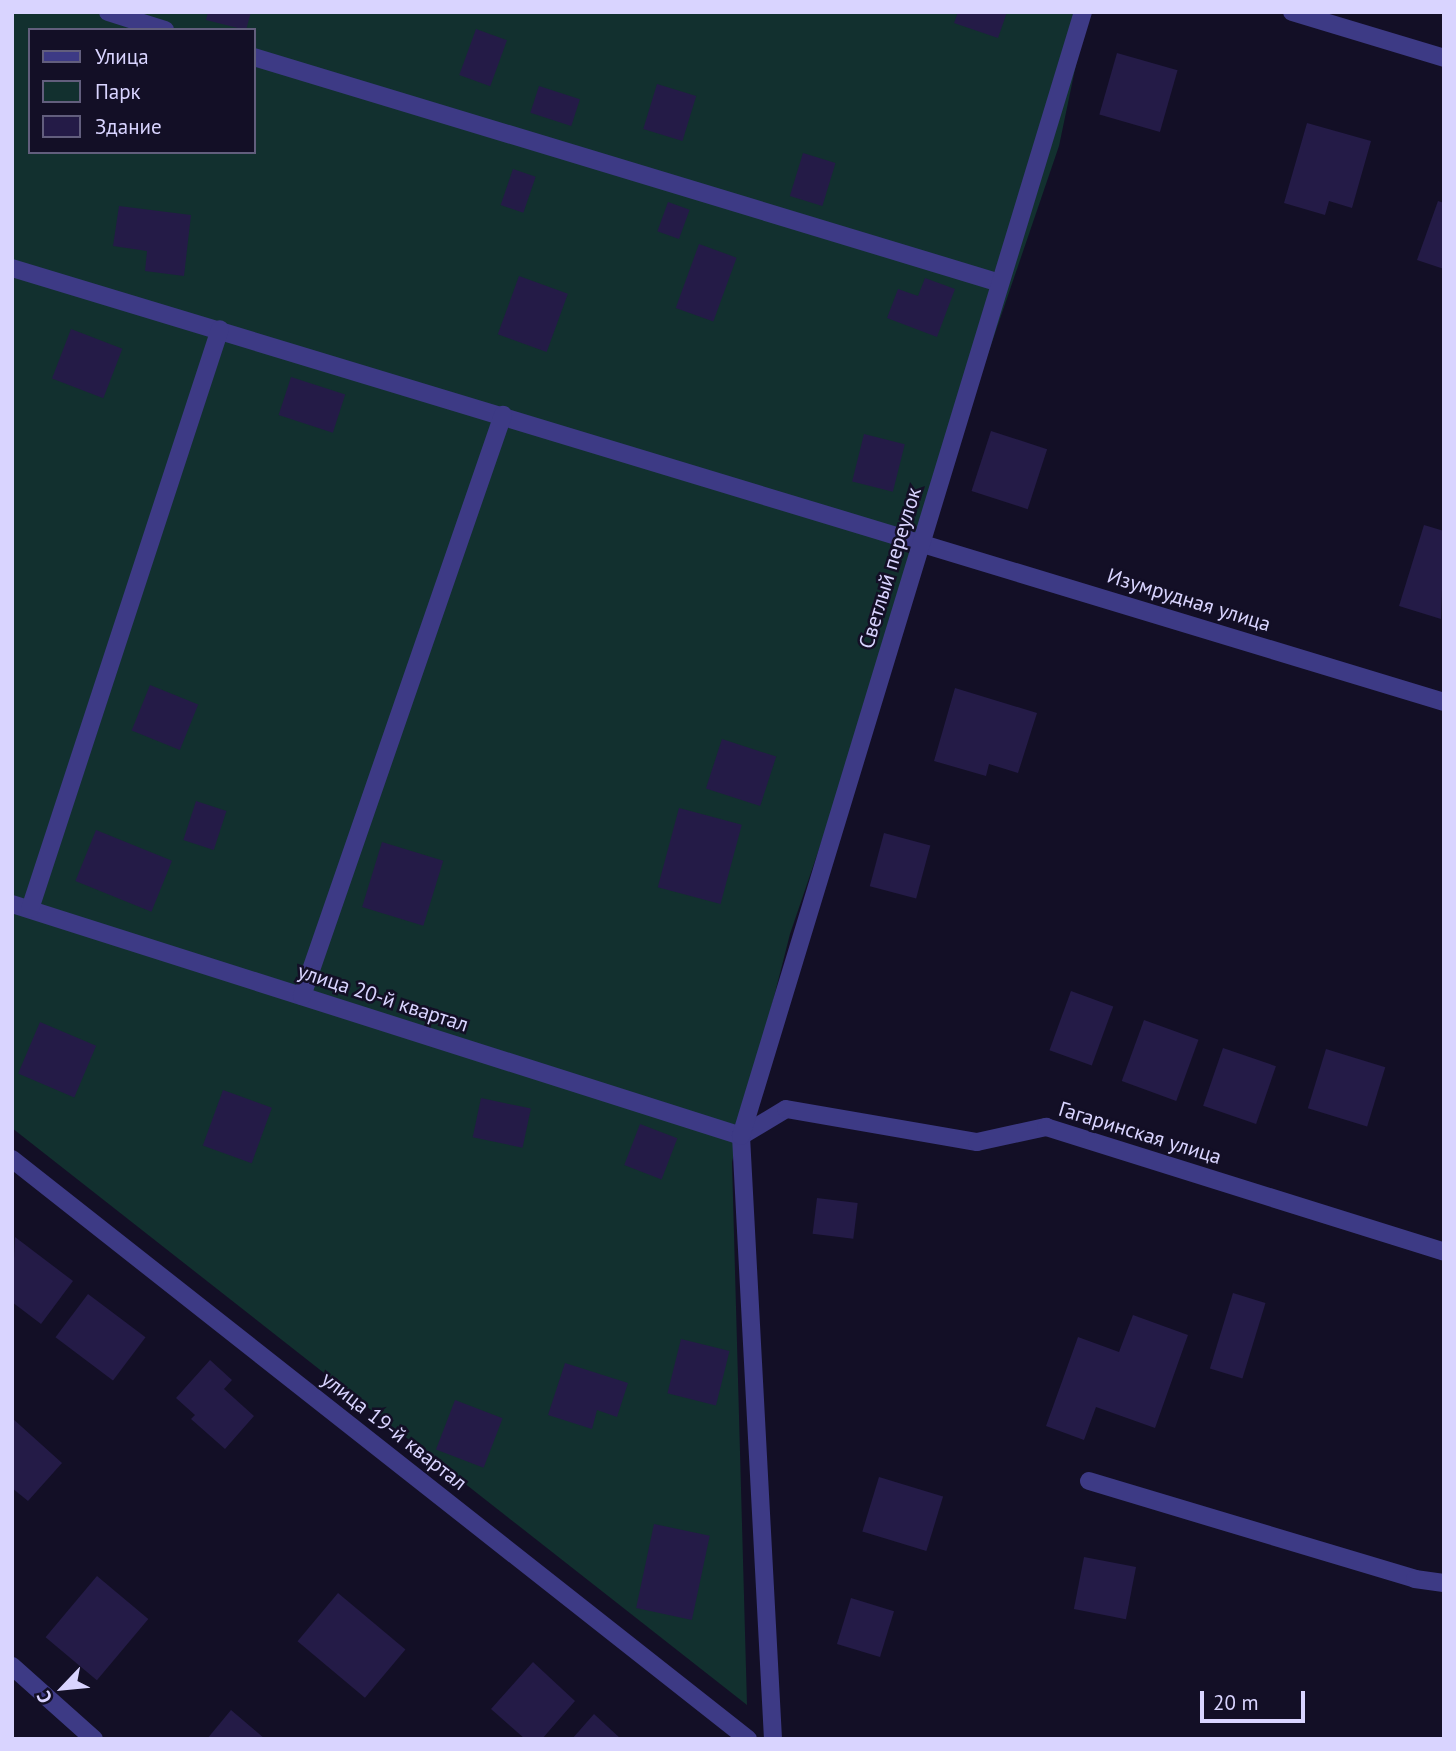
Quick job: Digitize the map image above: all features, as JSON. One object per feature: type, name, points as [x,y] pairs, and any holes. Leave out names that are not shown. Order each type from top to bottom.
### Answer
[{"type":"street","points":[[107,12],[159,28]]},
{"type":"street","name":"Светлый переулок","points":[[773,1739],[741,1136],[1083,12]]},
{"type":"street","points":[[1292,12],[1444,58]]},
{"type":"street","points":[[256,58],[1000,283]]},
{"type":"street","name":"Изумрудная улица","points":[[12,268],[1444,702]]},
{"type":"street","points":[[30,909],[220,329]]},
{"type":"street","points":[[302,996],[503,415]]},
{"type":"street","name":"улица 20-й квартал","points":[[12,904],[741,1136]]},
{"type":"street","name":"Гагаринская улица","points":[[741,1136],[786,1109],[976,1142],[1046,1127],[1444,1252]]},
{"type":"street","name":"улица 19-й квартал","points":[[12,1158],[748,1739]]},
{"type":"street","points":[[1088,1481],[1415,1579],[1444,1583]]},
{"type":"street","points":[[12,1666],[94,1739]]},
{"type":"green space","points":[[12,12],[1087,12],[1059,146],[790,934],[732,1162],[747,1705],[12,1128]]},
{"type":"building","points":[[208,12],[251,12],[247,28],[206,20]]},
{"type":"building","points":[[958,12],[1007,12],[998,38],[954,23]]},
{"type":"building","points":[[476,29],[507,40],[490,86],[459,75]]},
{"type":"building","points":[[1117,53],[1178,70],[1160,132],[1099,115]]},
{"type":"building","points":[[657,84],[696,96],[682,141],[643,129]]},
{"type":"building","points":[[539,86],[580,99],[571,126],[530,113]]},
{"type":"building","points":[[1307,123],[1371,141],[1352,208],[1329,201],[1325,215],[1284,203]]},
{"type":"building","points":[[803,153],[836,163],[822,206],[790,196]]},
{"type":"building","points":[[513,169],[536,177],[523,213],[501,205]]},
{"type":"building","points":[[1438,201],[1444,203],[1444,269],[1417,260]]},
{"type":"building","points":[[668,202],[690,210],[679,239],[657,231]]},
{"type":"building","points":[[119,206],[191,215],[184,276],[145,271],[147,251],[113,246]]},
{"type":"building","points":[[699,244],[737,258],[713,322],[676,308]]},
{"type":"building","points":[[519,276],[568,294],[547,352],[498,334]]},
{"type":"building","points":[[925,278],[955,289],[937,337],[887,318],[898,289],[918,296]]},
{"type":"building","points":[[71,329],[122,349],[103,398],[52,378]]},
{"type":"building","points":[[291,377],[345,395],[333,433],[279,415]]},
{"type":"building","points":[[991,431],[1047,449],[1028,509],[972,491]]},
{"type":"building","points":[[864,434],[905,444],[893,492],[852,482]]},
{"type":"building","points":[[1424,525],[1444,531],[1441,619],[1399,606]]},
{"type":"building","points":[[150,685],[198,704],[180,750],[132,730]]},
{"type":"building","points":[[955,688],[1037,713],[1018,773],[989,764],[986,776],[934,761]]},
{"type":"building","points":[[722,739],[776,757],[760,806],[706,788]]},
{"type":"building","points":[[196,801],[226,811],[214,850],[183,840]]},
{"type":"building","points":[[679,808],[742,825],[721,904],[658,887]]},
{"type":"building","points":[[96,830],[172,861],[151,912],[75,881]]},
{"type":"building","points":[[884,833],[930,845],[916,899],[870,886]]},
{"type":"building","points":[[382,842],[443,861],[423,926],[362,907]]},
{"type":"building","points":[[1071,991],[1113,1006],[1092,1066],[1049,1050]]},
{"type":"building","points":[[1144,1020],[1199,1040],[1176,1101],[1122,1081]]},
{"type":"building","points":[[40,1022],[96,1046],[74,1097],[18,1074]]},
{"type":"building","points":[[1223,1048],[1276,1066],[1256,1124],[1203,1106]]},
{"type":"building","points":[[1326,1049],[1385,1067],[1367,1126],[1308,1108]]},
{"type":"building","points":[[223,1090],[272,1108],[252,1163],[203,1145]]},
{"type":"building","points":[[481,1098],[531,1109],[523,1148],[473,1137]]},
{"type":"building","points":[[640,1124],[677,1138],[662,1179],[624,1165]]},
{"type":"building","points":[[817,1198],[858,1203],[853,1239],[813,1234]]},
{"type":"building","points":[[15,1237],[73,1281],[41,1324],[12,1302]]},
{"type":"building","points":[[1233,1293],[1266,1303],[1242,1378],[1210,1369]]},
{"type":"building","points":[[88,1294],[146,1337],[113,1380],[56,1337]]},
{"type":"building","points":[[1133,1315],[1188,1335],[1155,1428],[1096,1407],[1084,1440],[1046,1426],[1078,1337],[1119,1352]]},
{"type":"building","points":[[681,1339],[730,1351],[716,1405],[667,1393]]},
{"type":"building","points":[[210,1360],[232,1380],[224,1389],[254,1416],[225,1449],[191,1419],[195,1415],[176,1398]]},
{"type":"building","points":[[565,1363],[628,1383],[617,1417],[597,1410],[592,1429],[548,1415]]},
{"type":"building","points":[[455,1400],[503,1418],[484,1468],[436,1449]]},
{"type":"building","points":[[12,1418],[62,1463],[28,1501],[12,1488]]},
{"type":"building","points":[[879,1477],[943,1497],[926,1551],[862,1532]]},
{"type":"building","points":[[654,1524],[710,1536],[692,1620],[636,1608]]},
{"type":"building","points":[[1084,1557],[1136,1567],[1126,1619],[1074,1609]]},
{"type":"building","points":[[97,1576],[148,1619],[97,1680],[46,1637]]},
{"type":"building","points":[[338,1593],[405,1650],[365,1698],[298,1641]]},
{"type":"building","points":[[851,1598],[894,1611],[880,1657],[837,1644]]},
{"type":"building","points":[[533,1662],[575,1701],[542,1739],[525,1739],[491,1709]]},
{"type":"building","points":[[231,1710],[265,1739],[207,1739]]},
{"type":"building","points":[[594,1714],[621,1739],[572,1739]]}]
